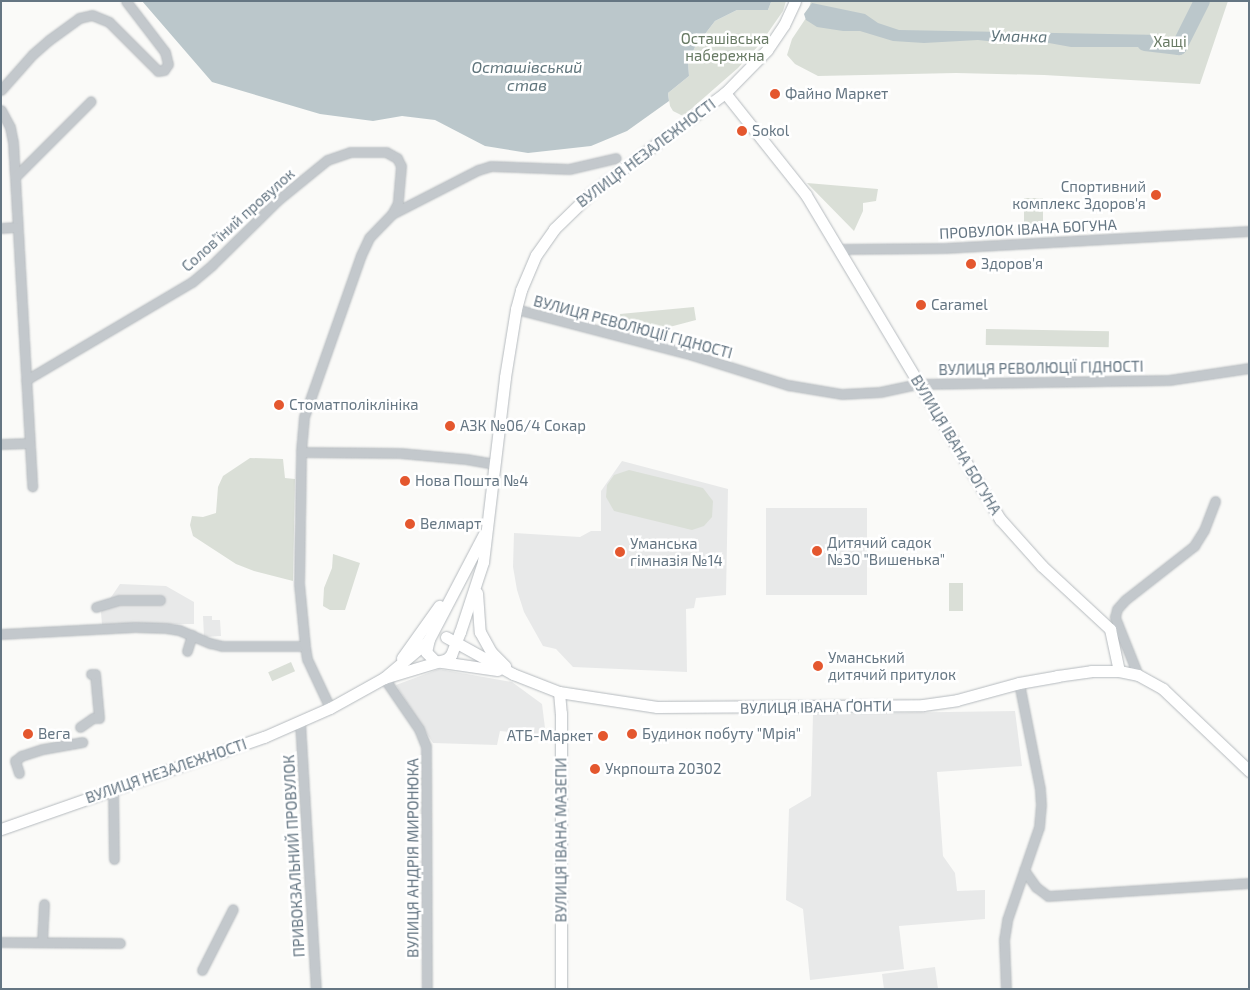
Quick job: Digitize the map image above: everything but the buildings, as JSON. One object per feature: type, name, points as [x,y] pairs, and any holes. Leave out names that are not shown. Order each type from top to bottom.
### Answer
[{"type":"main road","name":"ВУЛИЦЯ НЕЗАЛЕЖНОСТІ","points":[[452,643],[478,582],[487,528],[508,349],[521,290],[536,255],[564,218],[610,178],[725,93],[767,50],[784,25],[795,1]]},
{"type":"main road","name":"ВУЛИЦЯ ІВАНА БОГУНА","points":[[725,93],[806,195],[920,384],[982,493],[1000,519],[1042,566],[1110,630],[1119,671]]},
{"type":"main road","name":"ВУЛИЦЯ НЕЗАЛЕЖНОСТІ","points":[[1,829],[264,737],[330,708],[384,678],[428,641],[456,583],[487,528]]},
{"type":"main road","name":"ВУЛИЦЯ ІВАНА ҐОНТИ","points":[[478,582],[477,615],[480,632],[491,652],[513,674]]},
{"type":"main road","name":"ВУЛИЦЯ НЕЗАЛЕЖНОСТІ","points":[[384,678],[456,583]]},
{"type":"main road","points":[[436,635],[452,643],[447,659],[439,662],[431,659],[427,654],[428,641],[436,635]]},
{"type":"main road","name":"ВУЛИЦЯ ІВАНА ҐОНТИ","points":[[452,643],[513,674],[558,692],[657,707],[874,707],[942,703],[1019,683],[1091,672],[1119,671]]},
{"type":"main road","name":"ВУЛИЦЯ НЕЗАЛЕЖНОСТІ","points":[[384,678],[439,662]]},
{"type":"main road","name":"ВУЛИЦЯ ІВАНА ҐОНТИ","points":[[439,662],[467,664],[513,674]]},
{"type":"main road","points":[[1119,671],[1138,675],[1163,689],[1249,771]]},
{"type":"main road","name":"ВУЛИЦЯ ІВАНА МАЗЕПИ","points":[[558,692],[561,713],[561,989]]},
{"type":"street","points":[[1,90],[33,54],[49,40],[79,18],[92,15],[109,22],[158,71],[164,70],[167,67],[167,56],[126,1]]},
{"type":"street","points":[[15,177],[91,100]]},
{"type":"street","points":[[1,110],[10,127],[13,142],[32,486]]},
{"type":"street","name":"Соловʼїний провулок","points":[[26,380],[192,282],[283,196],[327,160],[338,154],[373,151],[386,152],[397,158],[402,171],[401,188],[398,204],[392,214]]},
{"type":"street","points":[[330,708],[307,659],[305,646],[299,584],[301,452],[304,417],[361,255],[370,238],[392,214],[478,170],[491,166],[569,168],[616,158]]},
{"type":"street","points":[[1,228],[17,227]]},
{"type":"street","name":"ПРОВУЛОК ІВАНА БОГУНА","points":[[839,249],[945,248],[1249,231]]},
{"type":"street","name":"ВУЛИЦЯ РЕВОЛЮЦІЇ ГІДНОСТІ","points":[[516,309],[692,355],[788,385],[818,391],[858,394],[880,392],[920,384],[1169,380],[1249,368]]},
{"type":"street","points":[[1,444],[29,443]]},
{"type":"street","points":[[301,452],[400,454],[472,464],[495,464]]},
{"type":"street","points":[[1138,675],[1115,617],[1117,609],[1125,600],[1194,546],[1204,530],[1215,501]]},
{"type":"street","points":[[96,607],[119,600],[160,600]]},
{"type":"street","points":[[1,634],[135,627],[166,628],[222,646],[305,646]]},
{"type":"street","points":[[187,651],[192,635]]},
{"type":"street","points":[[80,727],[93,718],[98,718],[95,674],[91,674]]},
{"type":"street","name":"ВУЛИЦЯ АНДРІЯ МИРОНЮКА","points":[[384,678],[419,729],[426,746],[427,989]]},
{"type":"street","points":[[1006,989],[1004,940],[1007,920],[1039,827],[1040,797],[1019,683]]},
{"type":"street","name":"ПРИВОКЗАЛЬНИЙ ПРОВУЛОК","points":[[300,722],[316,989]]},
{"type":"street","points":[[19,773],[15,762],[21,756],[43,749],[82,742]]},
{"type":"street","points":[[113,790],[114,859]]},
{"type":"street","points":[[1024,870],[1036,887],[1048,896],[1249,883]]},
{"type":"street","points":[[42,942],[44,904]]},
{"type":"street","points":[[202,970],[233,909]]},
{"type":"street","points":[[1,942],[120,943]]},
{"type":"shaded area","name":"Уманська гімназія №14","points":[[622,461],[728,489],[726,595],[696,598],[694,608],[686,609],[687,672],[573,667],[556,649],[543,646],[524,612],[517,590],[513,567],[514,533],[580,537],[591,531],[601,531],[601,491]]},
{"type":"shaded area","name":"Дитячий садок №30 \"Вишенька\"","points":[[766,508],[867,508],[867,595],[766,595]]},
{"type":"shaded area","points":[[120,584],[166,586],[194,602],[194,624],[102,625],[101,612]]},
{"type":"shaded area","points":[[203,616],[212,616],[212,620],[220,620],[221,636],[204,637]]},
{"type":"shaded area","points":[[439,669],[512,682],[542,704],[546,736],[500,731],[497,745],[433,743],[396,685]]},
{"type":"shaded area","points":[[1015,711],[1022,766],[937,772],[943,856],[955,873],[957,891],[985,890],[985,919],[899,926],[904,969],[810,980],[803,909],[786,900],[789,809],[811,796],[813,714]]},
{"type":"shaded area","points":[[935,967],[938,989],[884,989],[882,974]]},
{"type":"green space","name":"Осташівська набережна","points":[[786,1],[783,11],[760,44],[738,68],[683,116],[673,111],[670,106],[668,93],[689,76],[688,62],[695,47],[715,21],[737,10],[768,10],[771,2]]},
{"type":"green space","name":"Хащі","points":[[811,1],[1228,1],[1200,84],[1044,75],[956,73],[818,76],[795,64],[787,55],[792,39],[806,18]]},
{"type":"green space","points":[[807,183],[878,189],[876,201],[863,203],[863,211],[854,231]]},
{"type":"green space","points":[[1024,198],[1043,198],[1043,231],[1024,231]]},
{"type":"green space","points":[[694,307],[696,320],[639,335],[622,331],[620,314]]},
{"type":"green space","points":[[986,329],[1109,331],[1109,347],[986,345]]},
{"type":"green space","points":[[250,458],[283,459],[285,478],[295,479],[293,581],[254,571],[236,564],[193,536],[190,525],[192,516],[203,517],[216,513],[218,487],[223,476]]},
{"type":"green space","points":[[629,470],[703,488],[713,501],[712,517],[704,526],[692,530],[614,511],[606,497],[607,485],[614,475]]},
{"type":"green space","points":[[333,554],[360,563],[345,610],[330,610],[323,606],[324,588],[332,568]]},
{"type":"green space","points":[[949,583],[963,583],[963,611],[949,611]]},
{"type":"green space","points":[[291,662],[295,671],[272,681],[268,672]]},
{"type":"water","name":"Осташівський став","points":[[142,1],[777,1],[771,2],[768,10],[737,10],[715,21],[695,47],[688,62],[689,76],[668,93],[669,101],[627,131],[591,146],[528,153],[485,146],[435,120],[402,116],[373,121],[320,114],[212,82]]},
{"type":"water","points":[[812,3],[865,14],[878,23],[899,30],[1161,35],[1166,39],[1166,47],[1071,47],[1049,43],[1016,44],[978,40],[924,43],[893,41],[860,31],[843,31],[817,27],[806,20],[804,14]]},
{"type":"waterway","name":"Уманка","points":[[1145,43],[1179,47],[1202,1]]},
{"type":"place","name":"Файно Маркет","points":[[775,94]]},
{"type":"place","name":"Sokol","points":[[742,131]]},
{"type":"place","name":"Спортивний комплекс Здоров'я","points":[[1156,195]]},
{"type":"place","name":"Здоров'я","points":[[971,264]]},
{"type":"place","name":"Caramel","points":[[921,305]]},
{"type":"place","name":"Стоматполіклініка","points":[[279,405]]},
{"type":"place","name":"АЗК №06/4 Сокар","points":[[450,426]]},
{"type":"place","name":"Нова Пошта №4","points":[[405,481]]},
{"type":"place","name":"Велмарт","points":[[410,524]]},
{"type":"place","name":"Дитячий садок №30 \"Вишенька\"","points":[[817,551]]},
{"type":"place","name":"Уманська гімназія №14","points":[[620,552]]},
{"type":"place","name":"Уманський дитячий притулок","points":[[818,666]]},
{"type":"place","name":"Вега","points":[[28,734]]},
{"type":"place","name":"Будинок побуту \"Мрія\"","points":[[632,734]]},
{"type":"place","name":"АТБ-Маркет","points":[[603,736]]},
{"type":"place","name":"Укрпошта 20302","points":[[595,769]]}]
